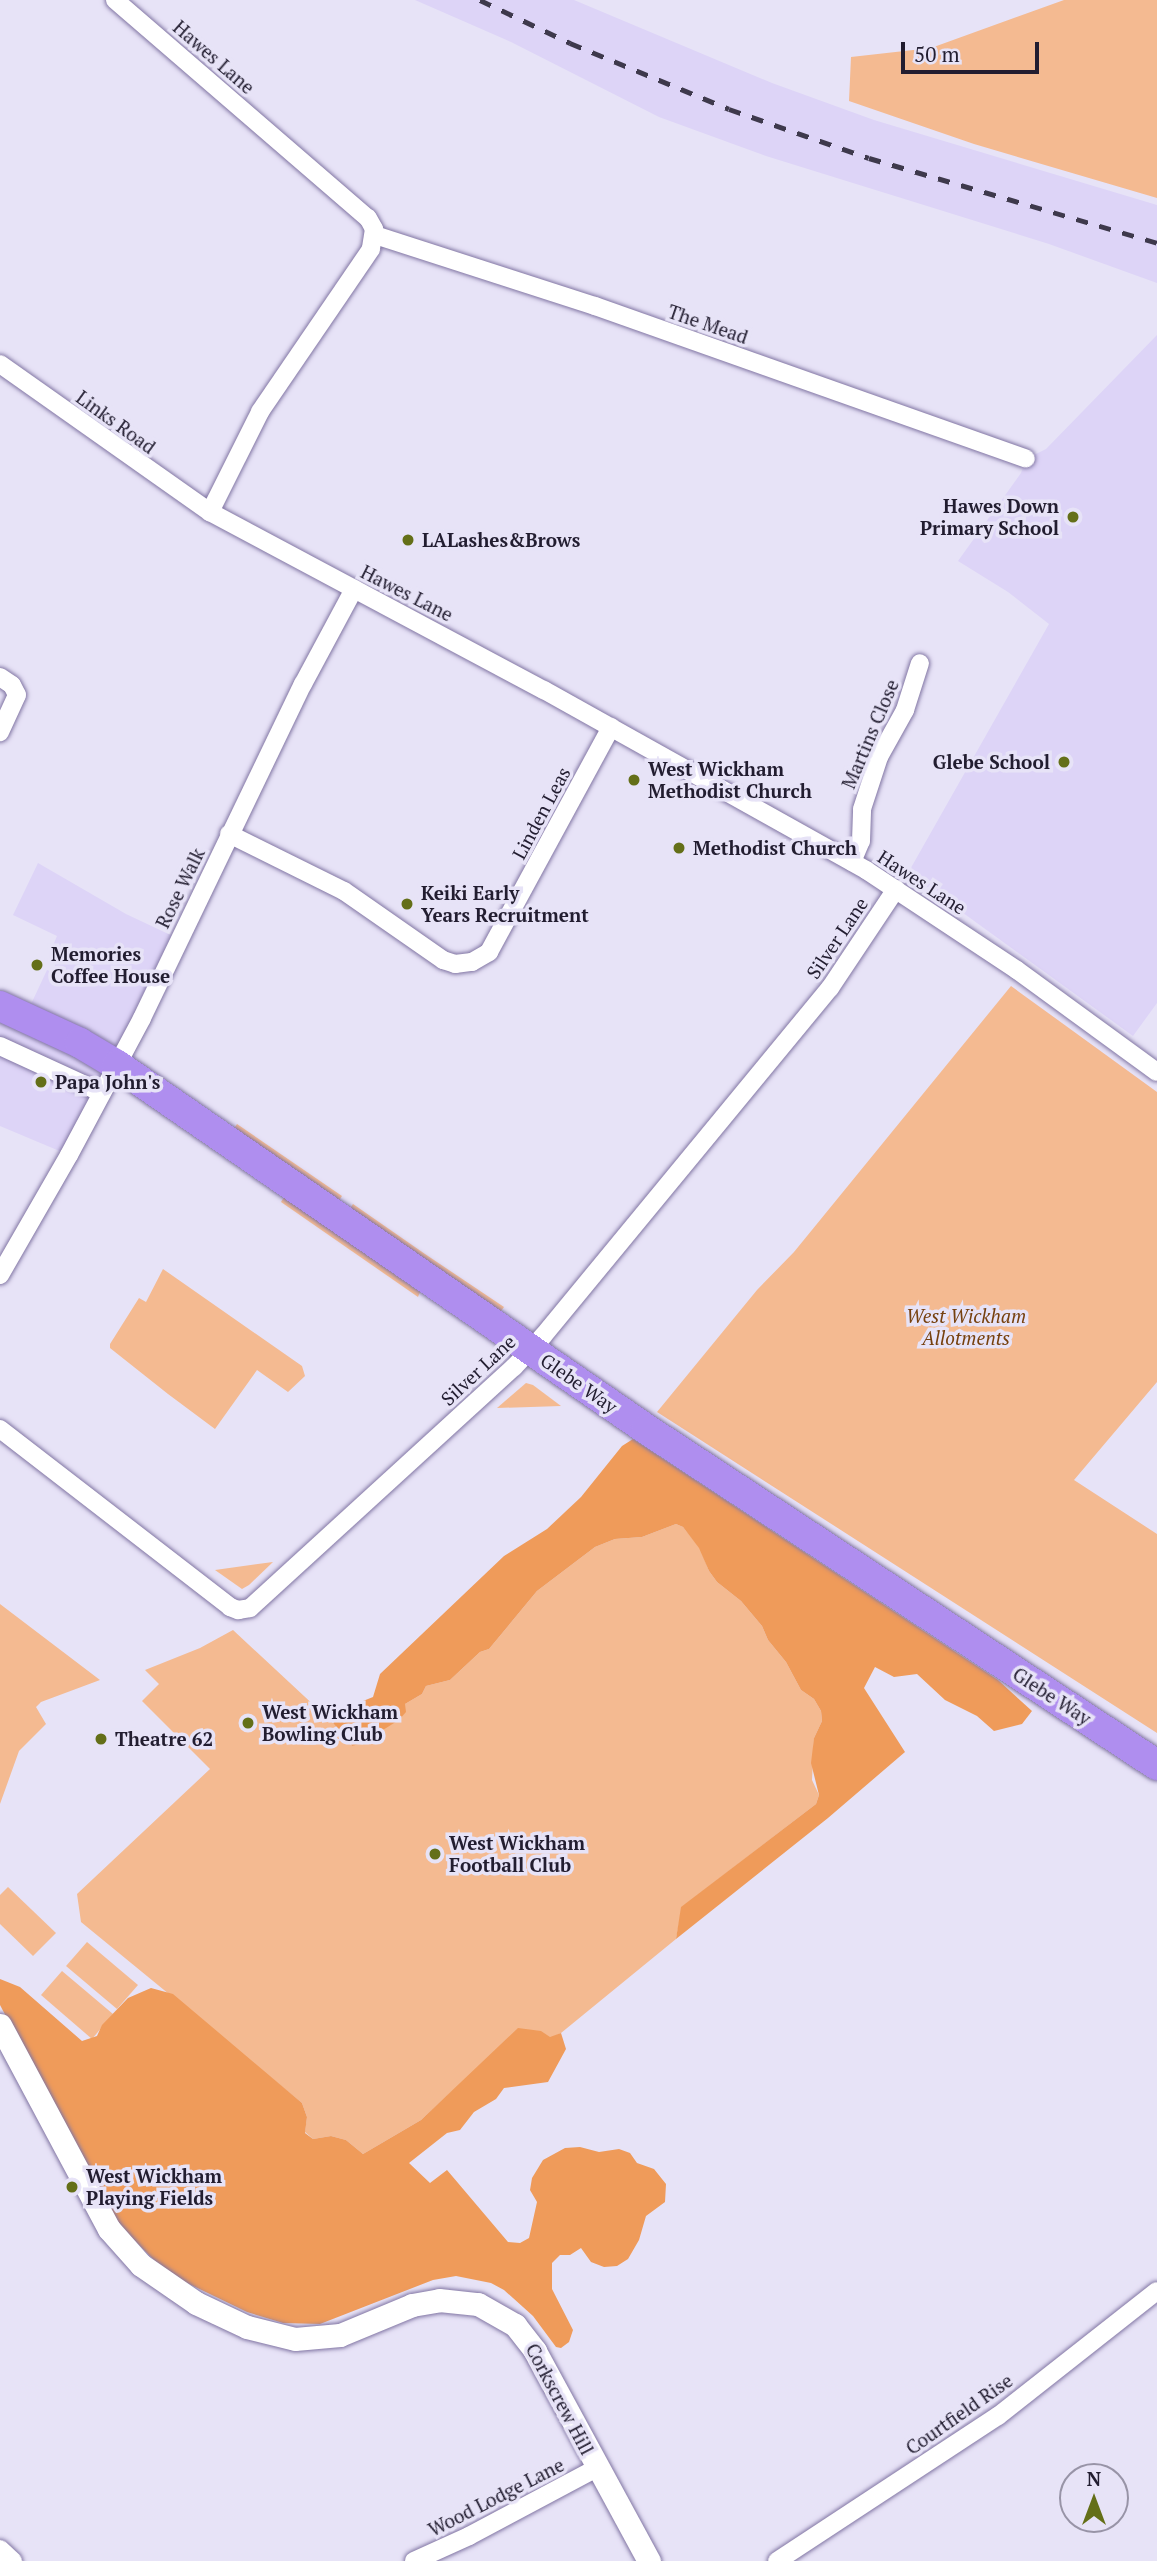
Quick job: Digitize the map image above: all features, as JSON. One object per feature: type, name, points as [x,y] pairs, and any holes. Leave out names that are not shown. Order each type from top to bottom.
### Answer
[{"type":"highway","name":"Glebe Way","points":[[0,1006],[80,1043],[117,1065],[646,1429],[1157,1765]]},
{"type":"street","name":"Hawes Lane","points":[[115,0],[368,218],[375,235]]},
{"type":"street","name":"The Mead","points":[[375,235],[595,306],[1026,459]]},
{"type":"street","points":[[210,512],[273,390],[365,258],[375,235]]},
{"type":"street","name":"Links Road","points":[[0,365],[210,512]]},
{"type":"street","name":"Hawes Lane","points":[[210,512],[611,727],[852,862],[1017,970],[1157,1072]]},
{"type":"street","name":"Rose Walk","points":[[0,1275],[117,1065],[229,834],[354,589]]},
{"type":"street","name":"Martins Close","points":[[852,862],[861,841],[862,809],[879,757],[905,710],[920,663]]},
{"type":"street","points":[[0,677],[12,685],[17,695],[0,733]]},
{"type":"street","name":"Linden Leas","points":[[229,834],[344,891],[443,960],[456,964],[472,962],[489,952],[611,727]]},
{"type":"street","name":"Silver Lane","points":[[0,1429],[222,1600],[238,1610],[244,1610],[290,1572],[531,1349],[811,1012],[896,889]]},
{"type":"street","points":[[0,1046],[102,1093]]},
{"type":"street","name":"Corkscrew Hill","points":[[0,2025],[100,2215],[129,2253],[154,2275],[211,2311],[261,2332],[295,2339],[340,2335],[431,2301],[460,2300],[488,2308],[506,2318],[529,2341],[649,2561]]},
{"type":"street","name":"Courtfield Rise","points":[[777,2561],[998,2416],[1157,2291]]},
{"type":"street","name":"Wood Lodge Lane","points":[[414,2561],[469,2536],[597,2468]]},
{"type":"street","points":[[0,2549],[13,2561]]},
{"type":"shaded area","points":[[415,0],[574,0],[772,83],[874,120],[1157,205],[1157,283],[1049,244],[766,156],[659,117],[511,42]]},
{"type":"shaded area","name":"Glebe School","points":[[1157,335],[1157,1003],[1133,1036],[908,873],[1049,624],[1008,592],[958,561],[1021,473],[1026,459],[1046,449]]},
{"type":"shaded area","points":[[38,863],[126,914],[179,939],[69,1155],[0,1126],[0,1006],[25,1017],[47,970],[52,972],[61,952],[52,948],[57,936],[13,915]]},
{"type":"shaded area","points":[[633,1439],[998,1680],[1032,1711],[1022,1724],[994,1731],[977,1716],[945,1700],[917,1674],[894,1677],[875,1667],[864,1688],[905,1752],[828,1818],[676,1939],[681,1907],[816,1804],[819,1795],[811,1763],[814,1738],[822,1721],[821,1711],[814,1699],[801,1690],[786,1662],[768,1640],[762,1626],[741,1601],[717,1582],[699,1548],[683,1527],[676,1524],[642,1537],[615,1539],[595,1547],[537,1591],[489,1649],[480,1652],[450,1680],[426,1686],[422,1694],[405,1704],[406,1712],[399,1720],[362,1743],[352,1746],[333,1723],[344,1715],[360,1710],[363,1701],[373,1697],[380,1674],[504,1556],[547,1529],[581,1497],[622,1446]]},
{"type":"shaded area","points":[[0,1979],[20,1987],[82,2041],[97,2036],[102,2025],[128,1998],[151,1988],[173,1994],[302,2103],[307,2117],[305,2133],[313,2139],[331,2136],[346,2140],[363,2154],[421,2120],[518,2028],[541,2031],[550,2037],[561,2033],[566,2049],[548,2082],[504,2088],[496,2099],[474,2112],[460,2130],[447,2133],[409,2163],[430,2183],[447,2170],[508,2242],[520,2243],[529,2238],[537,2202],[530,2190],[532,2178],[543,2160],[565,2148],[580,2147],[599,2152],[619,2149],[630,2153],[637,2163],[654,2169],[666,2184],[665,2202],[646,2216],[639,2240],[628,2259],[617,2266],[604,2267],[591,2262],[581,2248],[570,2255],[560,2255],[552,2263],[552,2289],[573,2330],[569,2342],[561,2348],[556,2347],[533,2316],[504,2290],[491,2283],[456,2276],[433,2280],[320,2324],[283,2323],[247,2312],[185,2282],[159,2265],[113,2219],[0,2005]]},
{"type":"green space","points":[[1064,0],[1157,0],[1157,198],[974,144],[849,101],[851,57],[931,48]]},
{"type":"green space","name":"West Wickham Allotments","points":[[1011,986],[1157,1092],[1157,1382],[1074,1480],[1157,1534],[1157,1733],[657,1412],[757,1290],[794,1252]]},
{"type":"green space","points":[[237,1124],[342,1196],[338,1202],[233,1130]]},
{"type":"green space","points":[[284,1197],[420,1292],[418,1297],[281,1202]]},
{"type":"green space","points":[[353,1204],[504,1307],[501,1311],[448,1278],[349,1210]]},
{"type":"green space","points":[[163,1269],[302,1366],[305,1376],[288,1392],[257,1370],[215,1429],[168,1394],[110,1348],[139,1298],[146,1302]]},
{"type":"green space","points":[[526,1383],[533,1385],[561,1406],[497,1408]]},
{"type":"green space","name":"West Wickham Football Club","points":[[676,1524],[683,1527],[700,1548],[709,1571],[717,1582],[741,1601],[762,1626],[768,1640],[786,1662],[801,1690],[814,1699],[821,1711],[822,1721],[814,1738],[812,1780],[819,1795],[816,1804],[682,1907],[676,1939],[561,2033],[451,2092],[421,2120],[363,2154],[346,2140],[331,2136],[313,2139],[305,2132],[307,2117],[302,2103],[81,1922],[77,1894],[210,1769],[142,1701],[159,1684],[145,1670],[200,1648],[233,1630],[333,1723],[352,1746],[399,1720],[405,1704],[422,1694],[426,1686],[450,1680],[480,1652],[489,1649],[537,1591],[595,1547],[615,1539],[642,1537]]},
{"type":"green space","points":[[273,1562],[242,1589],[215,1570]]},
{"type":"green space","points":[[0,1604],[100,1680],[41,1702],[36,1707],[46,1724],[19,1751],[0,1804]]},
{"type":"green space","points":[[8,1887],[56,1933],[33,1956],[0,1924],[0,1895]]},
{"type":"green space","points":[[87,1942],[138,1985],[117,2009],[66,1966]]},
{"type":"green space","points":[[62,1971],[113,2014],[92,2039],[41,1995]]},
{"type":"railway","points":[[480,0],[570,43],[729,109],[869,158],[1157,243]]},
{"type":"place","name":"Hawes Down Primary School","points":[[1073,517]]},
{"type":"place","name":"LALashes&Brows","points":[[408,540]]},
{"type":"place","name":"Glebe School","points":[[1064,762]]},
{"type":"place","name":"West Wickham Methodist Church","points":[[634,780]]},
{"type":"place","name":"Methodist Church","points":[[679,848]]},
{"type":"place","name":"Keiki Early Years Recruitment","points":[[407,904]]},
{"type":"place","name":"Memories Coffee House","points":[[37,965]]},
{"type":"place","name":"Papa John's","points":[[41,1082]]},
{"type":"place","name":"West Wickham Bowling Club","points":[[248,1723]]},
{"type":"place","name":"Theatre 62","points":[[101,1739]]},
{"type":"place","name":"West Wickham Football Club","points":[[435,1854]]},
{"type":"place","name":"West Wickham Playing Fields","points":[[72,2187]]}]
